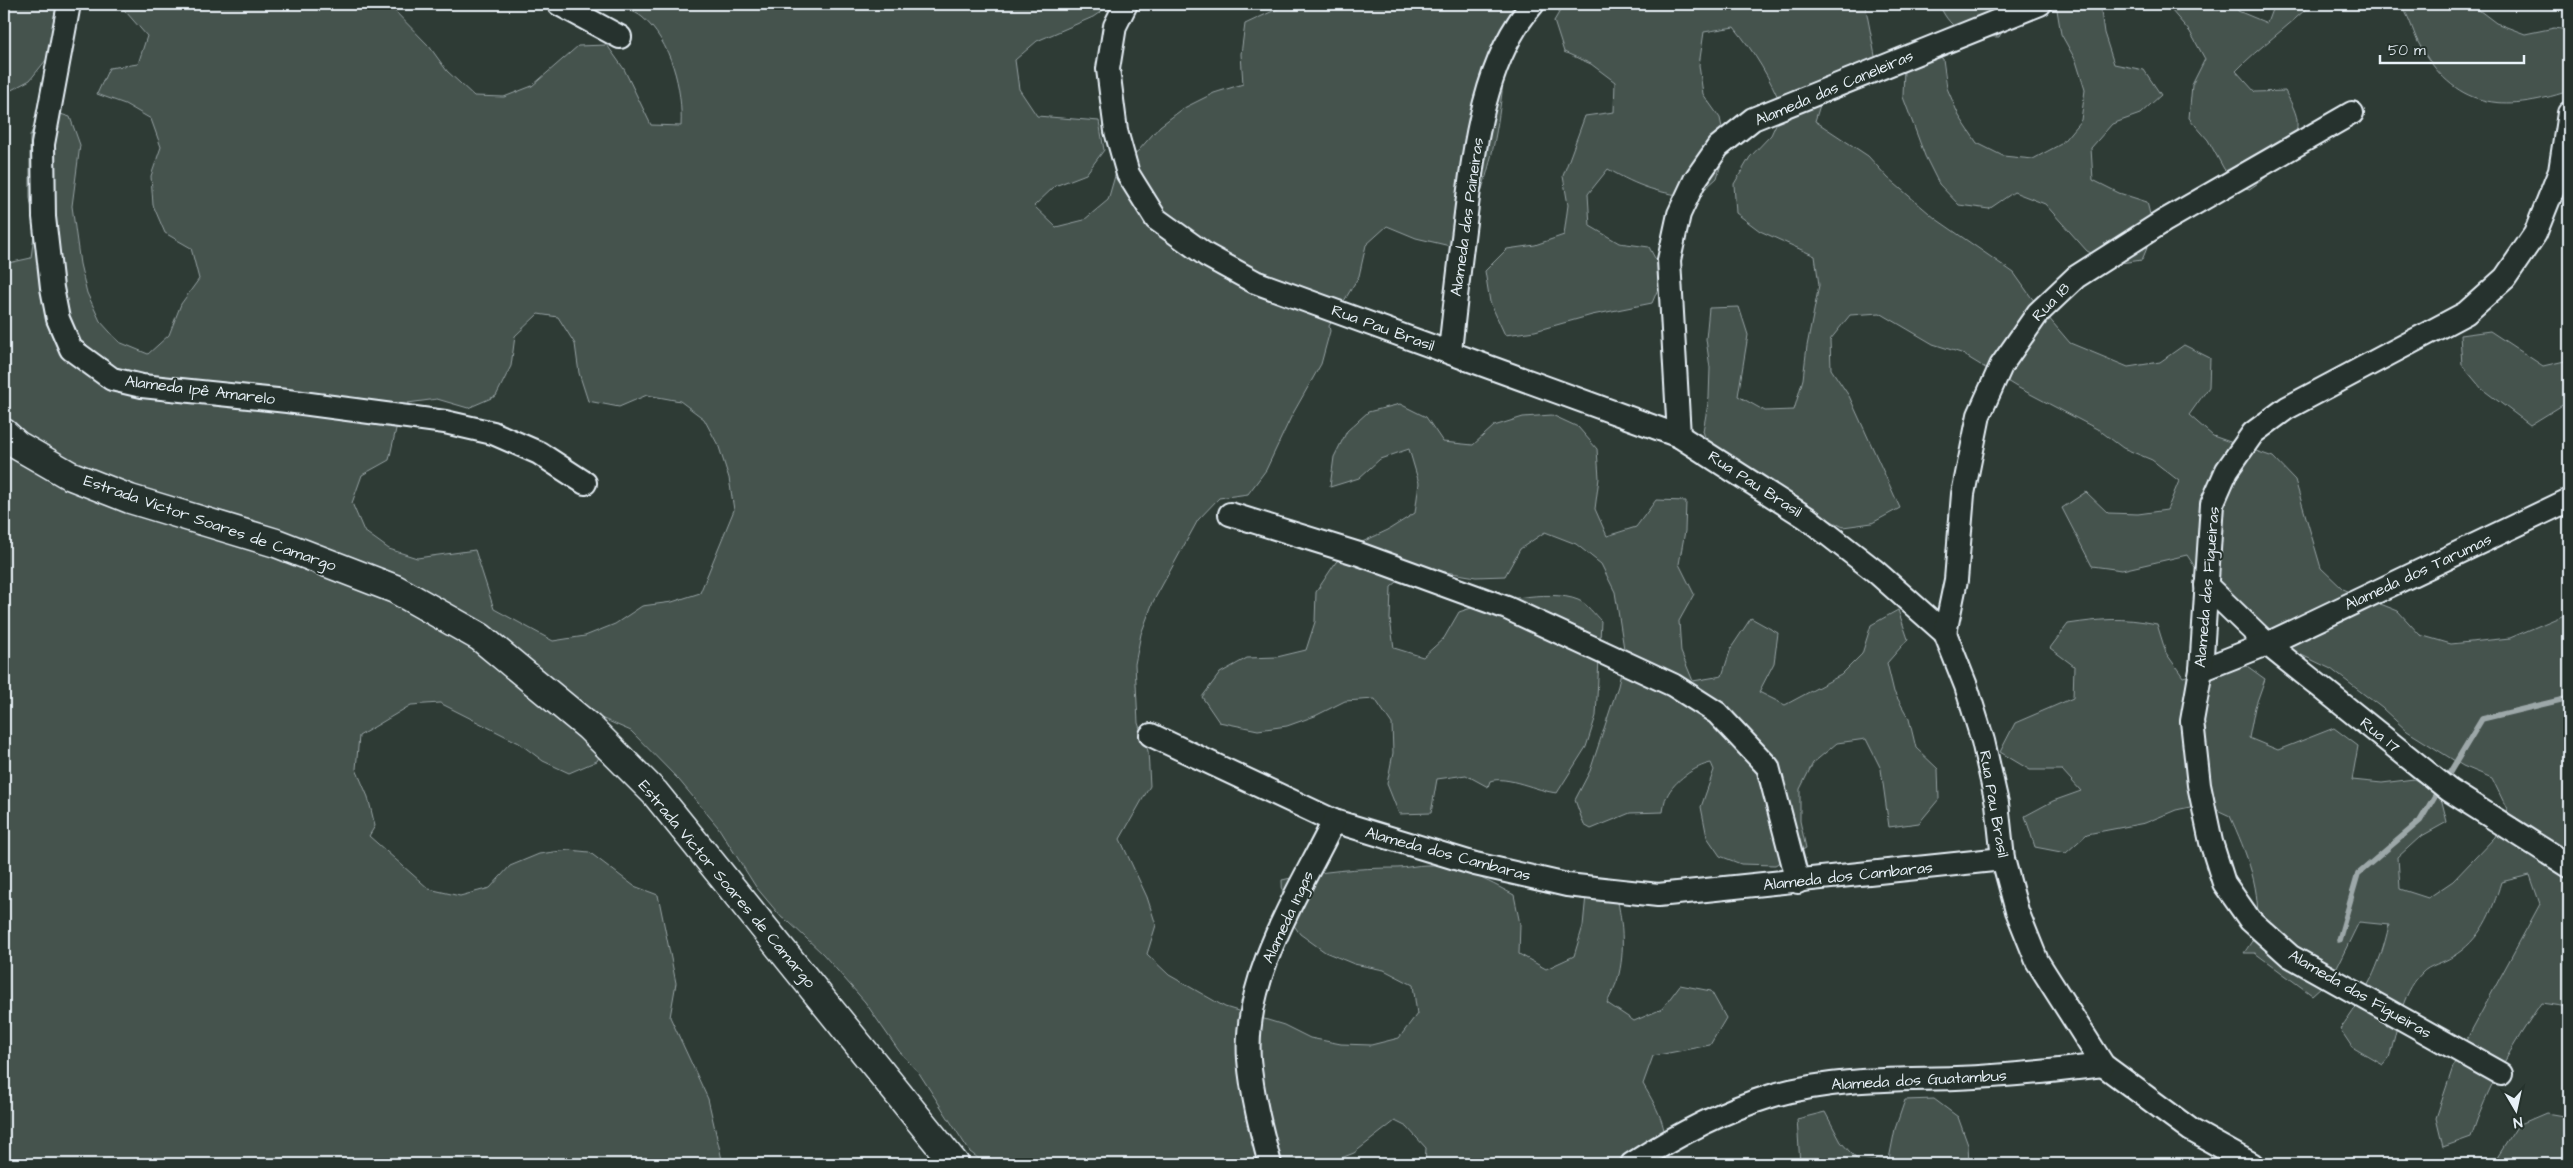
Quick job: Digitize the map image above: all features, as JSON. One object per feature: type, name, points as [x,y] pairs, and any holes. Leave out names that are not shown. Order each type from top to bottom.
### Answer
[{"type":"main road","name":"Estrada Victor Soares de Camargo","points":[[4,434],[17,445],[69,475],[130,499],[276,542],[395,589],[480,637],[588,727],[655,793],[955,1164]]},
{"type":"street","name":"Alameda Ipê Amarelo","points":[[69,4],[43,144],[44,217],[52,288],[58,319],[71,349],[112,379],[142,386],[288,401],[445,422],[493,433],[539,453],[585,483]]},
{"type":"street","points":[[559,4],[620,37]]},
{"type":"street","name":"Rua Pau Brasil","points":[[1126,4],[1115,26],[1108,69],[1116,132],[1128,174],[1156,219],[1206,255],[1255,282],[1679,436],[1807,518],[1875,571],[1945,633],[1966,686],[1983,741],[1997,804],[2002,859],[2017,911],[2037,961],[2103,1065],[2191,1130],[2252,1164]]},
{"type":"street","name":"Alameda das Paineiras","points":[[1450,352],[1473,157],[1485,106],[1503,49],[1533,4]]},
{"type":"street","name":"Alameda das Caneleiras","points":[[1679,436],[1669,260],[1679,214],[1695,180],[1718,147],[1753,119],[2040,4]]},
{"type":"street","name":"Rua 18","points":[[1945,633],[1956,580],[1963,494],[1979,415],[2001,366],[2038,313],[2076,277],[2164,221],[2352,113]]},
{"type":"street","name":"Alameda das Figueiras","points":[[2501,1074],[2290,956],[2250,920],[2224,883],[2211,842],[2205,814],[2192,721],[2201,670],[2212,504],[2227,470],[2253,433],[2287,408],[2466,313],[2505,278],[2535,234],[2560,171],[2569,113]]},
{"type":"street","name":"Alameda dos Tarumas","points":[[2201,670],[2266,644],[2569,500]]},
{"type":"street","points":[[1230,514],[1359,554],[1507,608],[1673,685],[1717,713],[1768,767],[1798,882]]},
{"type":"street","name":"Rua 17","points":[[2206,585],[2266,644],[2449,790],[2569,866]]},
{"type":"street","name":"Alameda dos Cambaras","points":[[1151,735],[1334,821],[1475,864],[1567,885],[1658,895],[1798,882],[2002,859]]},
{"type":"street","name":"Alameda Ingas","points":[[1270,1164],[1255,1105],[1249,1058],[1252,1007],[1270,949],[1334,821]]},
{"type":"street","name":"Alameda dos Guatambus","points":[[1632,1164],[1662,1145],[1724,1114],[1772,1096],[1837,1082],[2015,1075],[2103,1065]]},
{"type":"shaded area","points":[[4,4],[67,4],[50,55],[30,80],[4,94]]},
{"type":"shaded area","points":[[119,4],[388,4],[429,46],[447,71],[474,96],[504,97],[532,86],[578,46],[607,45],[624,69],[651,125],[681,126],[680,97],[677,82],[668,52],[661,39],[642,17],[614,4],[1112,4],[1093,17],[1037,41],[1015,60],[1019,89],[1037,116],[1099,121],[1104,150],[1086,174],[1055,186],[1034,206],[1056,227],[1084,220],[1108,200],[1117,169],[1139,150],[1160,126],[1184,108],[1214,93],[1243,84],[1241,54],[1245,24],[1288,4],[1515,4],[1509,14],[1504,37],[1502,88],[1493,147],[1475,208],[1468,222],[1450,246],[1416,238],[1387,226],[1366,245],[1359,276],[1329,326],[1330,331],[1321,364],[1291,417],[1266,470],[1248,494],[1219,498],[1198,520],[1153,602],[1141,634],[1135,664],[1138,723],[1148,751],[1150,786],[1120,839],[1147,897],[1156,925],[1147,954],[1169,975],[1225,1007],[1284,1025],[1310,1038],[1341,1044],[1371,1045],[1399,1038],[1417,1014],[1413,985],[1384,970],[1354,964],[1325,952],[1300,934],[1283,910],[1282,880],[1339,871],[1423,865],[1438,865],[1461,870],[1514,895],[1520,924],[1519,954],[1546,969],[1574,956],[1583,926],[1586,895],[1614,884],[1621,917],[1622,951],[1618,978],[1607,1003],[1634,1021],[1662,1009],[1680,985],[1711,991],[1726,1018],[1710,1045],[1653,1056],[1643,1084],[1662,1122],[1666,1141],[1665,1164],[1425,1164],[1426,1148],[1407,1127],[1395,1121],[1354,1153],[1326,1164],[1293,1159],[1263,1158],[1264,1164],[986,1164],[970,1152],[919,1073],[899,1051],[865,1002],[823,954],[789,922],[782,918],[756,887],[718,827],[679,780],[631,731],[601,718],[598,723],[609,737],[597,761],[569,773],[543,761],[519,743],[440,703],[411,705],[359,736],[356,769],[368,797],[375,826],[369,836],[429,889],[460,896],[490,888],[510,866],[539,854],[569,850],[589,852],[634,886],[658,895],[676,983],[670,1017],[708,1099],[723,1164],[4,1164],[4,264],[31,258],[35,227],[30,198],[30,136],[42,108],[70,117],[80,145],[72,206],[80,264],[87,293],[100,321],[119,342],[148,354],[169,335],[181,304],[199,279],[191,248],[165,233],[153,205],[151,176],[161,147],[151,119],[125,104],[97,94],[109,68],[138,64],[147,36]],"holes":[[[538,314],[558,317],[575,344],[579,373],[588,401],[619,407],[647,395],[680,401],[704,419],[719,447],[729,478],[734,510],[700,593],[672,602],[642,606],[615,624],[585,636],[553,641],[494,609],[475,550],[417,558],[389,549],[364,531],[352,503],[362,475],[389,460],[396,429],[408,403],[437,399],[468,408],[496,396],[511,366],[515,336]]]},
{"type":"shaded area","points":[[1564,4],[1865,4],[1876,61],[1824,92],[1815,121],[1868,156],[1888,178],[1936,219],[2014,273],[2031,297],[2070,343],[2128,367],[2160,362],[2184,345],[2210,358],[2209,387],[2189,415],[2213,436],[2273,457],[2295,480],[2321,568],[2343,589],[2398,611],[2420,635],[2451,644],[2510,638],[2569,613],[2569,1007],[2541,1003],[2501,1068],[2477,1119],[2471,1137],[2443,1147],[2436,1118],[2455,1061],[2540,904],[2530,875],[2501,882],[2494,904],[2478,934],[2452,957],[2425,970],[2415,982],[2404,1002],[2389,1058],[2383,1065],[2352,1047],[2340,1029],[2370,980],[2381,954],[2389,925],[2359,922],[2332,977],[2312,995],[2255,953],[2244,953],[2256,932],[2257,902],[2252,873],[2230,816],[2204,804],[2176,810],[2145,823],[2087,834],[2066,853],[2035,847],[2025,816],[2053,801],[2081,791],[2062,770],[2030,770],[2000,752],[2015,723],[2073,698],[2074,666],[2050,648],[2068,624],[2102,620],[2133,620],[2157,624],[2166,653],[2183,677],[2240,661],[2265,679],[2255,707],[2249,738],[2278,750],[2334,728],[2358,746],[2352,780],[2382,783],[2414,779],[2440,794],[2447,822],[2420,837],[2398,857],[2400,889],[2428,898],[2453,881],[2495,837],[2507,809],[2492,778],[2463,766],[2407,731],[2382,708],[2331,669],[2249,630],[2225,612],[2187,555],[2122,570],[2092,566],[2062,508],[2086,492],[2108,513],[2138,514],[2167,510],[2179,481],[2152,460],[2123,448],[2099,430],[2015,386],[1961,353],[1933,344],[1880,313],[1850,315],[1830,340],[1831,369],[1849,396],[1900,508],[1872,523],[1843,527],[1712,459],[1703,431],[1709,398],[1710,368],[1706,339],[1709,308],[1739,307],[1748,335],[1738,396],[1765,411],[1794,410],[1803,379],[1807,346],[1819,285],[1815,256],[1760,231],[1736,213],[1734,184],[1750,157],[1771,135],[1783,109],[1762,66],[1734,27],[1704,32],[1699,65],[1703,94],[1720,118],[1726,147],[1717,178],[1696,197],[1650,189],[1608,169],[1588,194],[1590,226],[1619,243],[1649,247],[1664,275],[1652,303],[1592,315],[1535,331],[1505,335],[1490,302],[1485,271],[1507,249],[1535,245],[1564,235],[1568,205],[1563,176],[1585,116],[1614,112],[1615,82],[1591,64],[1564,52],[1554,21]]},
{"type":"shaded area","points":[[1939,4],[2014,4],[2014,11],[1999,37],[1979,36],[1956,27],[1944,14]]},
{"type":"shaded area","points":[[2056,4],[2100,4],[2104,33],[2114,64],[2144,70],[2161,95],[2140,114],[2112,124],[2091,148],[2093,180],[2119,193],[2147,202],[2154,231],[2142,260],[2113,264],[2087,251],[2045,204],[2014,192],[1989,209],[1959,205],[1939,184],[1925,156],[1903,97],[1904,68],[1919,41],[1943,59],[1947,88],[1959,116],[1977,143],[2003,156],[2033,159],[2061,144],[2081,120],[2085,90],[2076,61],[2061,34]]},
{"type":"shaded area","points":[[2168,4],[2236,4],[2238,11],[2267,23],[2274,4],[2311,4],[2236,71],[2255,92],[2285,91],[2297,120],[2294,143],[2289,153],[2275,169],[2248,190],[2224,169],[2208,140],[2189,118],[2192,85],[2205,59],[2190,32]]},
{"type":"shaded area","points":[[2400,4],[2471,4],[2496,23],[2525,34],[2554,28],[2569,30],[2569,91],[2545,98],[2501,103],[2482,100],[2464,93],[2447,81],[2432,64],[2418,42],[2408,17]]},
{"type":"shaded area","points":[[2490,331],[2543,366],[2569,360],[2569,401],[2530,425],[2482,389],[2462,365],[2460,335]]},
{"type":"shaded area","points":[[1400,404],[1426,417],[1443,442],[1473,445],[1494,426],[1523,417],[1552,415],[1578,427],[1597,449],[1599,478],[1595,509],[1607,536],[1636,527],[1656,500],[1686,501],[1685,531],[1679,564],[1694,594],[1679,621],[1681,652],[1693,681],[1722,676],[1731,648],[1751,618],[1778,633],[1774,663],[1759,692],[1785,705],[1841,675],[1862,654],[1871,625],[1898,610],[1908,639],[1887,663],[1894,692],[1909,719],[1916,748],[1938,769],[1939,799],[1919,823],[1889,827],[1881,769],[1866,739],[1837,743],[1813,763],[1800,789],[1800,821],[1806,848],[1775,865],[1741,864],[1720,856],[1707,837],[1701,807],[1714,770],[1711,763],[1698,767],[1670,790],[1663,812],[1630,813],[1591,829],[1584,825],[1575,800],[1590,771],[1618,686],[1625,655],[1615,592],[1601,564],[1576,544],[1545,532],[1520,549],[1505,576],[1476,577],[1415,567],[1391,587],[1390,619],[1394,648],[1423,657],[1444,638],[1459,612],[1471,608],[1518,598],[1551,595],[1578,600],[1590,609],[1601,621],[1596,716],[1586,747],[1557,793],[1505,780],[1490,781],[1488,787],[1466,775],[1437,779],[1431,813],[1399,814],[1387,784],[1393,753],[1392,724],[1375,699],[1345,701],[1315,716],[1287,726],[1258,730],[1219,722],[1202,697],[1220,673],[1247,658],[1277,657],[1306,650],[1315,622],[1316,592],[1336,562],[1360,543],[1388,530],[1415,513],[1419,483],[1409,449],[1380,459],[1359,478],[1330,487],[1334,457],[1347,431],[1368,412]]},
{"type":"shaded area","points":[[1934,1099],[1958,1117],[1968,1145],[1969,1164],[1800,1164],[1797,1119],[1825,1112],[1841,1142],[1860,1163],[1889,1159],[1895,1129],[1905,1100]]},
{"type":"shaded area","points":[[2546,1113],[2569,1117],[2569,1164],[2493,1164],[2518,1125]]},
{"type":"waterway","points":[[2444,782],[2482,719],[2569,698]]},
{"type":"waterway","points":[[2339,940],[2358,874],[2420,821],[2439,789]]}]
